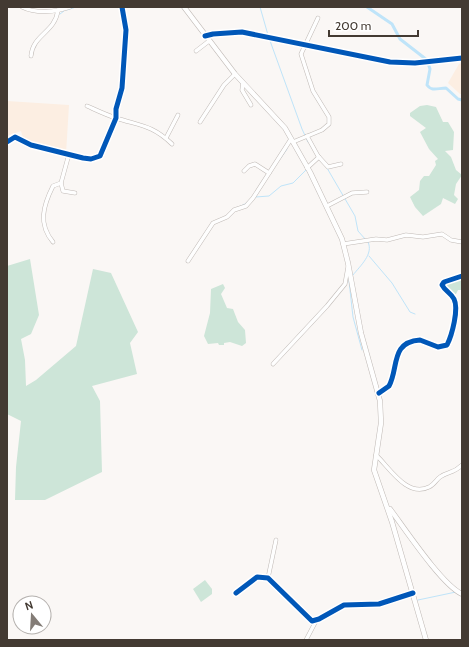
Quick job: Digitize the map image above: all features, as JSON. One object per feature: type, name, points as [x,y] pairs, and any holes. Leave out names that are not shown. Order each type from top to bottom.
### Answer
[{"type":"main road","points":[[184,7],[235,74],[279,120],[308,168],[343,244],[348,262],[361,333],[379,393],[381,423],[374,464],[376,478],[387,506],[416,601],[426,640]]},
{"type":"main road","points":[[387,506],[454,590],[461,594]]},
{"type":"street","points":[[22,7],[38,11],[58,10],[70,7]]},
{"type":"street","points":[[7,142],[15,137],[31,145],[91,159],[100,156],[116,118],[122,80],[126,30],[122,7]]},
{"type":"street","points":[[31,56],[33,44],[55,22],[58,10]]},
{"type":"street","points":[[188,261],[213,223],[227,217],[234,210],[246,206],[254,197],[292,141],[327,127],[330,121],[310,84],[301,54],[318,18]]},
{"type":"street","points":[[205,36],[242,32],[390,62],[428,62],[462,58]]},
{"type":"street","points":[[196,51],[209,41]]},
{"type":"street","points":[[200,122],[224,85],[235,74]]},
{"type":"street","points":[[243,83],[242,90],[251,105]]},
{"type":"street","points":[[87,106],[116,118],[147,126],[166,138],[172,144]]},
{"type":"street","points":[[166,138],[178,115]]},
{"type":"street","points":[[305,136],[319,157],[328,167],[341,164]]},
{"type":"street","points":[[69,154],[61,183],[64,191],[75,193]]},
{"type":"street","points":[[308,168],[319,157]]},
{"type":"street","points":[[244,172],[249,166],[255,164],[269,173]]},
{"type":"street","points":[[54,242],[49,238],[45,228],[43,219],[44,208],[53,186],[61,183]]},
{"type":"street","points":[[326,206],[352,193],[367,192]]},
{"type":"street","points":[[343,244],[376,239],[387,240],[406,235],[433,236],[442,234],[451,240],[462,242]]},
{"type":"street","points":[[272,364],[327,306],[345,284],[348,262]]},
{"type":"street","points":[[379,393],[386,389],[391,382],[396,358],[404,345],[420,340],[438,347],[447,345],[456,315],[456,306],[454,298],[442,285],[444,282],[462,276]]},
{"type":"street","points":[[376,455],[403,482],[416,489],[429,487],[442,476],[454,472],[462,465]]},
{"type":"street","points":[[268,578],[276,540]]},
{"type":"street","points":[[236,593],[257,577],[268,578],[309,619],[316,621]]},
{"type":"street","points":[[306,640],[316,621],[340,606],[379,604],[413,593]]},
{"type":"shaded area","points":[[462,63],[462,94],[460,94],[448,83],[459,64]]},
{"type":"shaded area","points":[[7,101],[69,105],[66,154],[25,144],[21,131],[7,136]]},
{"type":"green space","points":[[427,105],[436,107],[443,122],[448,122],[454,132],[453,150],[445,151],[451,157],[456,170],[462,175],[456,184],[454,195],[458,199],[455,204],[443,198],[441,204],[423,216],[415,207],[410,197],[419,190],[420,181],[424,176],[429,176],[436,165],[435,161],[438,159],[429,149],[420,132],[426,128],[410,116],[410,113],[420,106]]},
{"type":"green space","points":[[30,259],[39,315],[31,334],[21,339],[25,360],[26,386],[36,380],[76,346],[93,269],[111,273],[138,332],[130,343],[137,374],[92,386],[100,401],[102,472],[45,500],[15,500],[16,467],[21,421],[7,414],[7,266]]},
{"type":"green space","points":[[462,278],[462,290],[458,290],[456,294],[452,294],[444,287],[445,285]]},
{"type":"green space","points":[[223,284],[225,288],[221,294],[227,308],[233,309],[238,322],[245,330],[246,343],[242,346],[230,342],[224,343],[224,345],[219,345],[218,343],[208,344],[204,336],[210,313],[211,289]]},
{"type":"green space","points":[[205,580],[212,589],[212,594],[201,602],[193,589]]},
{"type":"waterway","points":[[67,10],[76,7]]},
{"type":"waterway","points":[[260,7],[268,35]]},
{"type":"waterway","points":[[367,7],[392,24],[400,39],[427,60],[430,69],[427,85],[429,87],[433,89],[446,88],[458,99],[462,100]]},
{"type":"waterway","points":[[60,14],[64,11]]},
{"type":"waterway","points":[[269,38],[308,142]]},
{"type":"waterway","points":[[280,159],[287,149]]},
{"type":"waterway","points":[[327,168],[355,216],[358,231],[366,240]]},
{"type":"waterway","points":[[256,197],[269,196],[281,186],[293,183],[306,170]]},
{"type":"waterway","points":[[234,209],[245,204],[249,200]]},
{"type":"waterway","points":[[353,275],[368,255],[368,242]]},
{"type":"waterway","points":[[369,256],[392,283],[410,312],[415,314]]},
{"type":"waterway","points":[[349,281],[353,317],[362,350]]},
{"type":"waterway","points":[[418,600],[456,592]]},
{"type":"cycle path","points":[[7,142],[15,137],[31,145],[83,158],[91,159],[100,156],[116,118],[116,109],[122,88],[126,30],[122,7]]},
{"type":"cycle path","points":[[205,36],[242,32],[390,62],[415,63],[462,58]]},
{"type":"cycle path","points":[[379,393],[389,386],[397,357],[404,346],[410,342],[420,340],[438,347],[447,345],[451,335],[456,309],[453,297],[442,285],[444,282],[462,276]]},
{"type":"cycle path","points":[[236,593],[257,577],[268,578],[312,621],[319,619],[344,605],[379,604],[413,593]]}]
